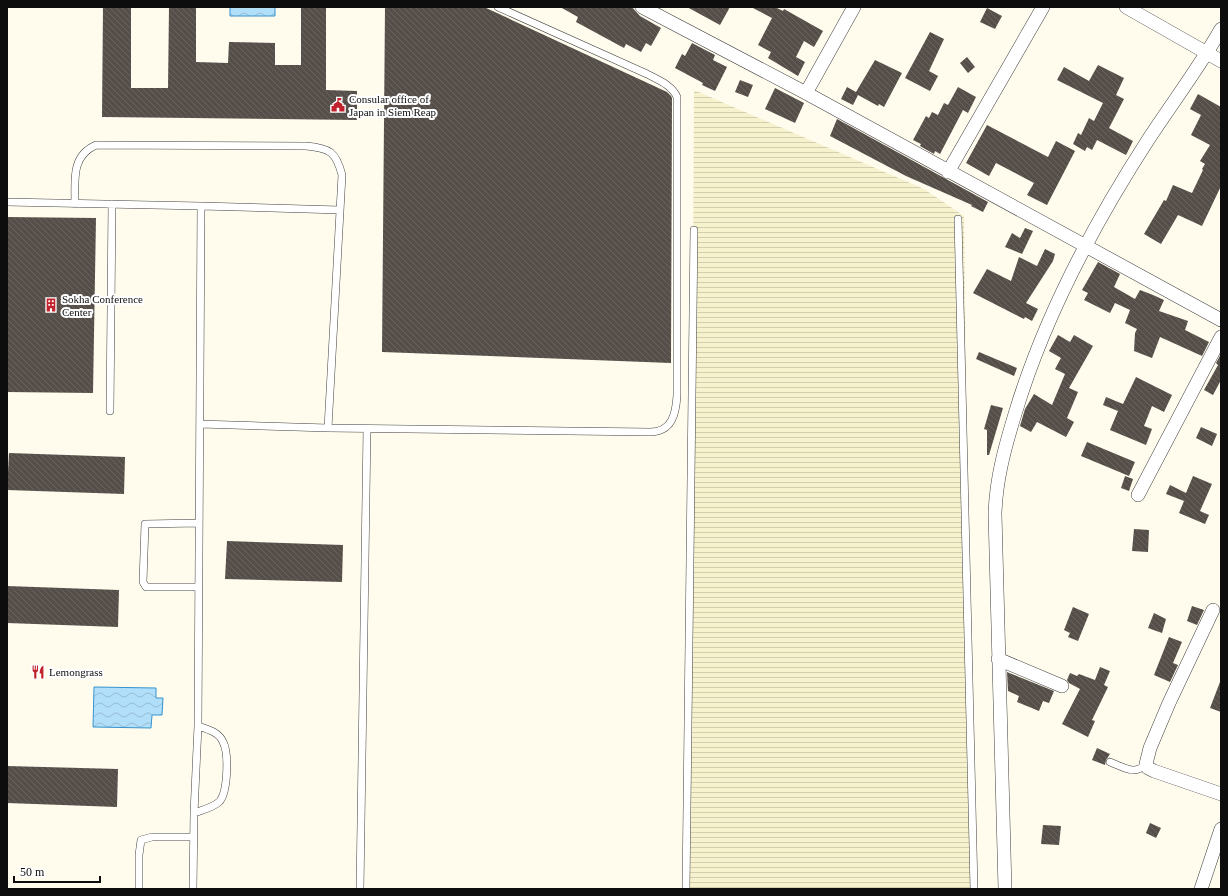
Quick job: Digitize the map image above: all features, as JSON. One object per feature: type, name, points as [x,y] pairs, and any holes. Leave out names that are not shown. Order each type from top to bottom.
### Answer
[{"type":"street","points":[[642,7],[662,12],[948,172],[1085,247],[1158,284],[1221,320]]},
{"type":"street","points":[[806,93],[854,7]]},
{"type":"street","points":[[948,172],[1043,7]]},
{"type":"street","points":[[1126,7],[1221,61]]},
{"type":"street","points":[[1005,889],[998,659],[996,507],[999,470],[1030,365],[1085,247],[1148,141],[1207,54],[1221,29]]},
{"type":"street","points":[[1138,495],[1221,337]]},
{"type":"street","points":[[1214,610],[1169,703],[1150,748],[1146,764],[1148,768],[1154,771],[1221,794]]},
{"type":"street","points":[[998,659],[1062,686]]},
{"type":"street","points":[[1201,889],[1221,829]]},
{"type":"lane","points":[[200,424],[328,428],[657,432],[665,429],[674,416],[677,387],[678,96],[664,83],[647,74],[498,7]]},
{"type":"lane","points":[[75,204],[75,178],[78,160],[87,150],[96,145],[306,146],[321,148],[334,154],[339,162],[342,175],[328,428]]},
{"type":"lane","points":[[7,202],[340,210]]},
{"type":"lane","points":[[110,411],[112,204]]},
{"type":"lane","points":[[193,889],[193,838],[198,726],[201,206]]},
{"type":"lane","points":[[958,219],[974,889]]},
{"type":"lane","points":[[686,889],[694,230]]},
{"type":"lane","points":[[360,889],[367,428]]},
{"type":"lane","points":[[198,523],[145,524],[143,582],[146,587],[198,587]]},
{"type":"lane","points":[[194,813],[212,807],[220,801],[225,789],[226,753],[223,742],[218,735],[198,726]]},
{"type":"lane","points":[[1110,762],[1132,771],[1142,769],[1146,764]]},
{"type":"lane","points":[[139,889],[139,855],[141,840],[152,837],[193,838]]},
{"type":"shaded area","points":[[694,90],[924,189],[964,216],[971,889],[690,889]]},
{"type":"water","points":[[230,7],[275,7],[275,16],[230,16]]},
{"type":"water","points":[[94,687],[156,688],[156,698],[163,698],[162,715],[152,715],[151,728],[93,727]]},
{"type":"building","points":[[103,7],[131,7],[131,88],[168,88],[169,7],[196,7],[196,62],[228,63],[229,42],[275,43],[275,65],[301,65],[301,7],[326,7],[326,90],[357,91],[357,120],[102,117]]},
{"type":"building","points":[[385,7],[484,7],[667,92],[671,96],[671,363],[382,352]]},
{"type":"building","points":[[560,7],[632,7],[640,16],[661,28],[651,46],[646,43],[641,52],[626,44],[624,48],[576,22],[578,17]]},
{"type":"building","points":[[687,7],[730,7],[720,25]]},
{"type":"building","points":[[751,7],[775,7],[783,11],[784,9],[823,31],[814,47],[804,41],[796,57],[805,62],[798,76],[768,58],[771,52],[758,45],[772,18]]},
{"type":"building","points":[[987,8],[1002,16],[995,29],[980,22]]},
{"type":"building","points":[[930,32],[944,39],[929,71],[938,76],[930,91],[905,78]]},
{"type":"building","points":[[692,43],[715,55],[713,60],[727,67],[715,91],[702,85],[703,83],[675,68],[682,54],[685,56]]},
{"type":"building","points":[[967,57],[975,67],[968,73],[960,63]]},
{"type":"building","points":[[875,60],[902,73],[884,107],[879,104],[878,106],[858,95],[853,105],[841,99],[847,87],[856,92]]},
{"type":"building","points":[[1098,65],[1124,78],[1116,95],[1124,99],[1109,128],[1133,141],[1126,155],[1097,140],[1092,150],[1087,147],[1085,151],[1073,144],[1078,133],[1081,135],[1089,118],[1094,121],[1103,103],[1057,80],[1064,67],[1089,81]]},
{"type":"building","points":[[740,80],[753,85],[748,97],[735,92]]},
{"type":"building","points":[[958,87],[976,97],[968,113],[963,110],[940,154],[935,151],[934,154],[913,140],[926,116],[929,118],[932,112],[938,115],[944,103],[948,105]]},
{"type":"building","points":[[775,88],[804,103],[795,123],[765,109]]},
{"type":"building","points":[[1198,94],[1221,107],[1221,186],[1202,226],[1178,215],[1161,244],[1144,234],[1164,200],[1166,201],[1173,185],[1192,193],[1205,164],[1200,161],[1210,145],[1191,135],[1201,115],[1190,109]]},
{"type":"building","points":[[837,119],[988,202],[983,212],[971,206],[972,205],[906,176],[830,136]]},
{"type":"building","points":[[987,125],[1048,157],[1056,141],[1075,151],[1047,205],[1027,195],[1034,183],[996,163],[989,176],[966,163]]},
{"type":"building","name":"Sokha Conference Center","points":[[7,217],[96,218],[93,393],[7,392]]},
{"type":"building","points":[[1025,228],[1033,231],[1022,254],[1005,247],[1012,233],[1020,238]]},
{"type":"building","points":[[1045,249],[1055,254],[1053,261],[1026,303],[1038,309],[1032,321],[1025,317],[1024,319],[973,293],[987,269],[1011,281],[1019,257],[1037,266]]},
{"type":"building","points":[[1098,262],[1120,274],[1114,287],[1135,299],[1140,290],[1164,300],[1159,311],[1188,321],[1185,330],[1209,342],[1202,356],[1160,337],[1152,358],[1134,351],[1135,333],[1137,329],[1125,323],[1130,310],[1115,303],[1110,313],[1084,300],[1088,293],[1082,290]]},
{"type":"building","points":[[1058,335],[1070,342],[1074,335],[1093,346],[1069,388],[1078,392],[1067,418],[1074,422],[1066,437],[1037,422],[1031,432],[1020,426],[1025,409],[1034,394],[1052,405],[1065,374],[1055,369],[1061,358],[1049,351]]},
{"type":"building","points":[[979,352],[1017,368],[1014,376],[976,359]]},
{"type":"building","points":[[1221,354],[1221,380],[1213,395],[1204,390],[1218,365],[1216,363]]},
{"type":"building","points":[[1136,377],[1172,395],[1164,412],[1152,406],[1144,426],[1152,429],[1146,445],[1110,430],[1118,411],[1103,405],[1106,397],[1123,404]]},
{"type":"building","points":[[991,405],[1003,408],[989,455],[987,455],[987,430],[984,429]]},
{"type":"building","points":[[1201,427],[1217,434],[1212,446],[1196,438]]},
{"type":"building","points":[[1087,442],[1135,462],[1129,476],[1081,456]]},
{"type":"building","points":[[9,453],[125,457],[124,494],[7,490]]},
{"type":"building","points":[[1125,476],[1133,479],[1129,491],[1121,488]]},
{"type":"building","points":[[1193,476],[1212,484],[1200,511],[1209,515],[1205,524],[1179,513],[1184,501],[1166,494],[1170,485],[1186,493]]},
{"type":"building","points":[[1134,529],[1149,530],[1148,552],[1132,551]]},
{"type":"building","points":[[227,541],[343,545],[342,582],[225,579]]},
{"type":"building","points":[[7,586],[119,590],[118,627],[7,623]]},
{"type":"building","points":[[1192,606],[1204,610],[1197,625],[1187,621]]},
{"type":"building","points":[[1073,607],[1089,614],[1078,641],[1068,637],[1070,633],[1064,630]]},
{"type":"building","points":[[1154,613],[1166,619],[1162,633],[1148,628]]},
{"type":"building","points":[[1169,637],[1182,642],[1173,663],[1178,665],[1170,682],[1154,675]]},
{"type":"building","points":[[1100,667],[1110,671],[1104,685],[1108,687],[1092,720],[1095,721],[1088,737],[1062,724],[1080,689],[1069,683],[1067,680],[1070,673],[1077,676],[1079,674],[1095,680]]},
{"type":"building","points":[[1007,672],[1054,691],[1049,703],[1043,701],[1039,711],[1017,702],[1019,696],[1008,691]]},
{"type":"building","points":[[1221,682],[1221,712],[1210,708]]},
{"type":"building","points":[[1097,748],[1110,754],[1105,765],[1092,760]]},
{"type":"building","points":[[7,766],[118,769],[117,807],[7,803]]},
{"type":"building","points":[[1150,823],[1161,828],[1156,838],[1146,833]]},
{"type":"building","points":[[1043,825],[1061,826],[1059,845],[1041,844]]},
{"type":"place","name":"Consular office of Japan in Siem Reap","points":[[338,105]]},
{"type":"place","name":"Sokha Conference Center","points":[[51,305]]},
{"type":"place","name":"Lemongrass","points":[[38,672]]}]
